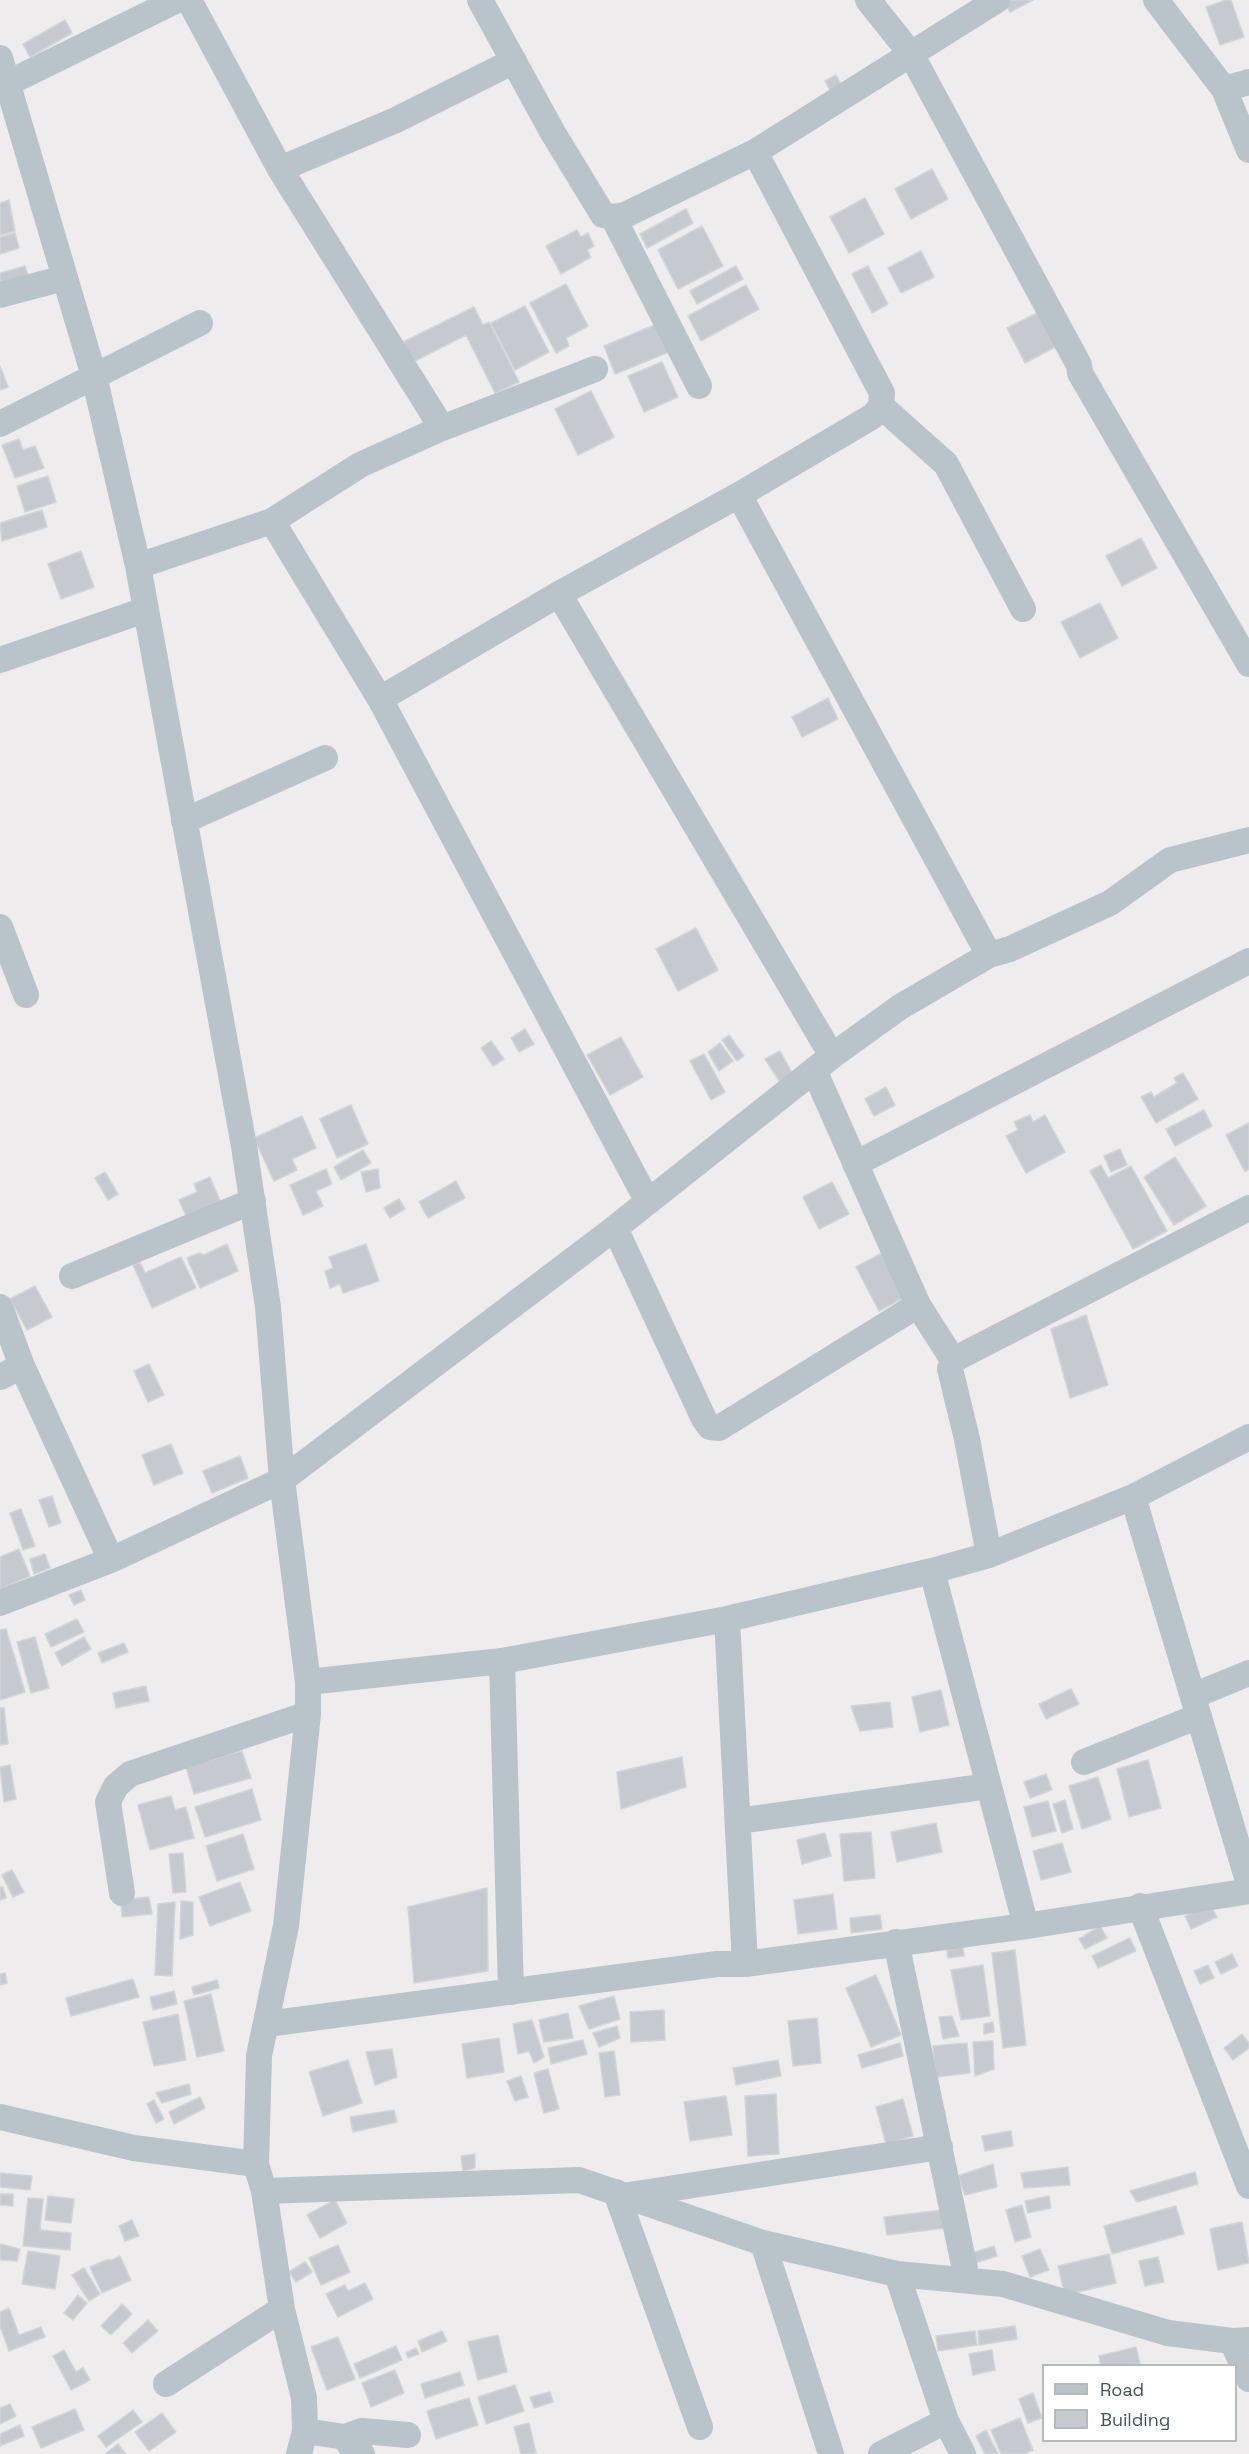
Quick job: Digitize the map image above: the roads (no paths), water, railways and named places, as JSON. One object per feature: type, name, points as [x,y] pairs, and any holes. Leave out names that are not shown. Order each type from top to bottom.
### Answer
[{"type":"street","points":[[4,86],[177,0]]},
{"type":"street","points":[[189,0],[280,169],[442,428]]},
{"type":"street","points":[[480,0],[553,133],[603,215],[613,218],[625,215],[755,152],[997,0]]},
{"type":"street","points":[[868,0],[910,54],[1079,364],[1080,373],[1249,664]]},
{"type":"street","points":[[1156,0],[1224,89],[1249,150]]},
{"type":"street","points":[[0,58],[4,86],[94,376],[138,566],[253,1201],[268,1307],[282,1480],[308,1682],[308,1714],[286,1926],[259,2056],[256,2089],[256,2164],[264,2191],[282,2309],[304,2398],[302,2442],[354,2446],[362,2431],[408,2435]]},
{"type":"street","points":[[280,169],[396,120],[514,61]]},
{"type":"street","points":[[1224,89],[1249,82]]},
{"type":"street","points":[[380,699],[559,594],[739,495],[873,416],[881,406],[882,393],[755,152]]},
{"type":"street","points":[[613,218],[699,386]]},
{"type":"street","points":[[0,295],[63,278]]},
{"type":"street","points":[[0,424],[200,323]]},
{"type":"street","points":[[138,566],[272,521],[360,465],[442,428],[595,369]]},
{"type":"street","points":[[881,406],[946,464],[1023,609]]},
{"type":"street","points":[[739,495],[989,955]]},
{"type":"street","points":[[272,521],[380,699],[648,1202]]},
{"type":"street","points":[[559,594],[823,1063],[855,1164],[918,1305],[953,1360]]},
{"type":"street","points":[[0,660],[145,610]]},
{"type":"street","points":[[184,821],[325,758]]},
{"type":"street","points":[[0,1603],[111,1560],[282,1480],[615,1228],[823,1063],[900,1007],[989,955],[1010,950],[1110,903],[1170,860],[1249,840]]},
{"type":"street","points":[[0,927],[26,994]]},
{"type":"street","points":[[855,1164],[1249,961]]},
{"type":"street","points":[[72,1276],[253,1201]]},
{"type":"street","points":[[989,1555],[967,1439],[950,1369],[953,1360],[1249,1208]]},
{"type":"street","points":[[615,1228],[704,1419],[710,1427],[719,1428],[918,1305]]},
{"type":"street","points":[[0,1307],[11,1371],[111,1560]]},
{"type":"street","points":[[308,1682],[502,1661],[727,1619],[932,1571],[989,1555],[1133,1497],[1249,1437]]},
{"type":"street","points":[[1133,1497],[1249,1884]]},
{"type":"street","points":[[932,1571],[1026,1926]]},
{"type":"street","points":[[727,1619],[745,1964]]},
{"type":"street","points":[[502,1661],[512,1992]]},
{"type":"street","points":[[1084,1762],[1196,1706],[1249,1673]]},
{"type":"street","points":[[122,1893],[108,1802],[116,1786],[130,1774],[308,1714]]},
{"type":"street","points":[[738,1821],[989,1786]]},
{"type":"street","points":[[267,2024],[717,1964],[745,1964],[1026,1926],[1140,1906],[1249,1891]]},
{"type":"street","points":[[1140,1906],[1249,2186]]},
{"type":"street","points":[[897,1942],[967,2279]]},
{"type":"street","points":[[0,2117],[134,2148],[256,2164]]},
{"type":"street","points":[[621,2194],[939,2147]]},
{"type":"street","points":[[264,2191],[579,2180],[763,2244],[897,2274],[1003,2284],[1168,2333],[1240,2340],[1249,2379]]},
{"type":"street","points":[[621,2194],[700,2427]]},
{"type":"street","points":[[763,2244],[831,2454]]},
{"type":"street","points":[[897,2274],[946,2421],[963,2454]]},
{"type":"street","points":[[166,2384],[282,2309]]},
{"type":"street","points":[[881,2454],[946,2421]]}]
